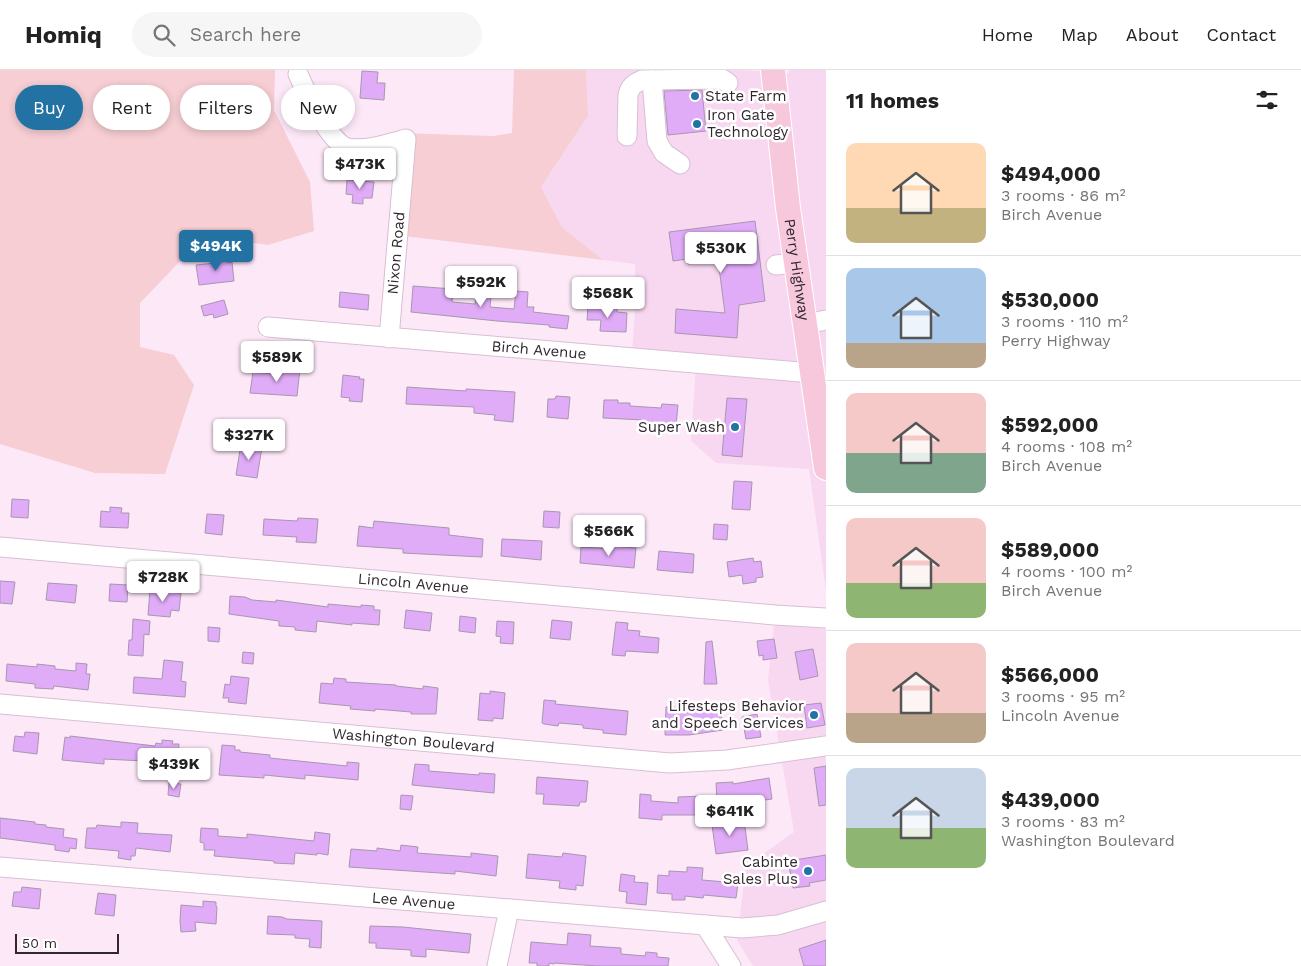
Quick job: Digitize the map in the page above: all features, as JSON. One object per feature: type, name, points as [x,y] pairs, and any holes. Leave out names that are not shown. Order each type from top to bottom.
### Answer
[{"type":"main road","name":"Perry Highway","points":[[774,70],[781,152],[786,264],[815,322],[812,373],[826,468]]},
{"type":"street","name":"Nixon Road","points":[[298,74],[328,130],[346,148],[364,148],[406,139],[389,338]]},
{"type":"street","points":[[627,136],[628,95],[633,84],[642,80],[722,79],[728,83]]},
{"type":"street","points":[[652,80],[657,141],[664,153],[680,164]]},
{"type":"street","name":"Birch Avenue","points":[[268,328],[812,373]]},
{"type":"street","name":"Lincoln Avenue","points":[[0,547],[826,618]]},
{"type":"street","name":"Washington Boulevard","points":[[0,704],[670,762],[743,759],[826,746]]},
{"type":"street","name":"Lee Avenue","points":[[0,869],[742,928],[766,927],[791,922],[826,911]]},
{"type":"street","points":[[497,966],[510,909]]},
{"type":"street","points":[[705,925],[731,966]]},
{"type":"shaded area","points":[[0,70],[275,70],[274,110],[281,124],[281,130],[284,130],[310,182],[314,231],[268,245],[224,239],[186,255],[140,303],[140,347],[174,355],[194,385],[165,474],[95,473],[0,444]]},
{"type":"shaded area","points":[[514,70],[586,70],[588,116],[541,187],[562,227],[603,260],[388,234],[398,133],[494,136],[512,133]]},
{"type":"shaded area","points":[[586,70],[740,70],[789,73],[789,70],[826,70],[826,591],[809,469],[716,463],[691,441],[696,364],[632,353],[636,298],[635,264],[603,260],[562,227],[541,187],[588,116]]},
{"type":"shaded area","points":[[774,624],[826,629],[826,966],[753,966],[737,940],[746,866],[794,832],[768,680]]},
{"type":"building","points":[[362,71],[378,72],[377,83],[385,83],[384,100],[360,98]]},
{"type":"building","points":[[702,90],[706,131],[668,135],[664,91]]},
{"type":"building","points":[[347,180],[374,182],[372,198],[363,198],[363,204],[352,203],[353,195],[346,194]]},
{"type":"building","points":[[755,221],[765,301],[739,305],[737,338],[675,333],[676,309],[725,313],[718,260],[688,264],[687,259],[673,261],[669,232]]},
{"type":"building","points":[[226,256],[227,263],[232,262],[234,281],[199,285],[196,265],[216,263],[215,258]]},
{"type":"building","points":[[413,286],[453,289],[452,302],[475,304],[476,295],[491,296],[490,307],[514,309],[516,291],[528,292],[527,307],[534,307],[533,312],[569,316],[567,329],[549,327],[549,325],[411,312]]},
{"type":"building","points":[[340,292],[369,295],[368,310],[339,307]]},
{"type":"building","points":[[224,300],[228,314],[214,318],[213,314],[204,316],[201,306]]},
{"type":"building","points":[[588,306],[617,308],[617,312],[627,313],[626,332],[600,331],[601,320],[587,320]]},
{"type":"building","points":[[283,366],[300,369],[297,396],[250,393],[253,372],[282,375]]},
{"type":"building","points":[[343,375],[364,379],[362,402],[349,401],[350,398],[341,397]]},
{"type":"building","points":[[407,387],[515,392],[513,422],[494,420],[495,415],[474,413],[474,407],[406,404]]},
{"type":"building","points":[[556,396],[570,397],[568,419],[547,417],[548,399],[555,399]]},
{"type":"building","name":"Super Wash","points":[[727,398],[747,399],[742,457],[722,455]]},
{"type":"building","points":[[604,400],[618,400],[618,403],[630,403],[630,406],[661,408],[662,404],[678,405],[676,426],[644,424],[644,420],[603,418]]},
{"type":"building","points":[[241,444],[262,447],[257,478],[236,475]]},
{"type":"building","points":[[734,481],[752,482],[750,510],[732,509]]},
{"type":"building","points":[[12,499],[29,500],[28,518],[11,517]]},
{"type":"building","points":[[110,507],[122,508],[121,513],[129,513],[128,528],[100,527],[101,511],[110,512]]},
{"type":"building","points":[[544,511],[560,512],[559,528],[543,527]]},
{"type":"building","points":[[207,514],[224,515],[222,535],[205,533]]},
{"type":"building","points":[[298,518],[318,519],[316,543],[296,542],[297,537],[263,535],[264,519],[297,521]]},
{"type":"building","points":[[374,521],[449,528],[449,535],[483,539],[482,557],[403,553],[403,549],[357,546],[359,526],[373,528]]},
{"type":"building","points":[[714,524],[728,525],[727,540],[713,539]]},
{"type":"building","points":[[502,539],[542,541],[541,560],[501,556]]},
{"type":"building","points":[[612,546],[636,548],[634,568],[580,563],[581,547],[612,549]]},
{"type":"building","points":[[659,551],[694,554],[693,573],[657,570]]},
{"type":"building","points":[[753,558],[754,562],[761,561],[763,577],[756,578],[756,582],[743,584],[742,575],[729,577],[727,562]]},
{"type":"building","points":[[0,581],[15,582],[12,604],[0,603]]},
{"type":"building","points":[[48,583],[77,585],[75,603],[46,600]]},
{"type":"building","points":[[110,584],[128,585],[127,602],[109,601]]},
{"type":"building","points":[[150,590],[181,593],[179,611],[171,610],[170,617],[148,615]]},
{"type":"building","points":[[230,596],[245,597],[252,600],[276,602],[276,600],[328,607],[328,604],[361,607],[361,605],[374,606],[374,610],[380,610],[379,625],[352,623],[352,625],[317,621],[316,632],[295,630],[295,627],[279,626],[279,621],[229,614]]},
{"type":"building","points":[[406,610],[432,613],[430,631],[404,628]]},
{"type":"building","points":[[460,616],[476,618],[475,633],[459,631]]},
{"type":"building","points":[[133,619],[150,621],[149,635],[144,634],[143,656],[128,655],[129,640],[132,640]]},
{"type":"building","points":[[552,620],[572,622],[570,640],[550,638]]},
{"type":"building","points":[[497,621],[514,622],[513,644],[500,643],[501,637],[496,636]]},
{"type":"building","points":[[616,622],[628,623],[627,630],[640,631],[639,636],[659,638],[658,653],[626,651],[625,656],[612,655]]},
{"type":"building","points":[[208,627],[220,628],[219,642],[208,641]]},
{"type":"building","points":[[774,639],[777,658],[763,660],[763,655],[759,656],[757,641]]},
{"type":"building","points":[[712,641],[717,684],[704,684],[706,642]]},
{"type":"building","points":[[813,649],[818,676],[800,680],[795,652]]},
{"type":"building","points":[[243,652],[254,653],[253,664],[242,663]]},
{"type":"building","points":[[164,660],[183,662],[181,681],[186,682],[185,697],[133,693],[134,677],[162,679]]},
{"type":"building","points":[[76,663],[87,664],[86,674],[90,674],[88,690],[54,686],[53,689],[35,688],[35,684],[6,681],[7,664],[37,667],[37,664],[55,666],[55,669],[76,671]]},
{"type":"building","points":[[231,676],[249,678],[246,704],[228,702],[229,698],[223,698],[225,684],[230,685]]},
{"type":"building","points":[[334,678],[346,679],[346,682],[396,685],[423,689],[423,686],[438,688],[436,714],[350,709],[351,706],[319,703],[321,683],[333,684]]},
{"type":"building","points":[[490,691],[505,693],[503,719],[493,718],[493,721],[478,720],[480,693],[490,694]]},
{"type":"building","points":[[544,700],[556,701],[555,704],[628,711],[626,735],[603,733],[603,730],[583,728],[583,725],[559,723],[558,726],[544,724],[542,723]]},
{"type":"building","name":"Lifesteps Behavior and Speech Services","points":[[821,703],[825,725],[807,728],[804,705]]},
{"type":"building","points":[[720,704],[723,730],[689,735],[665,735],[666,707],[690,708]]},
{"type":"building","points":[[757,714],[761,737],[746,739],[742,717]]},
{"type":"building","points":[[25,732],[39,733],[37,754],[13,751],[15,736],[24,737]]},
{"type":"building","points":[[70,736],[155,746],[156,743],[162,744],[162,740],[173,741],[172,744],[179,744],[177,768],[166,767],[166,762],[144,760],[104,759],[104,764],[62,760],[65,737],[70,738]]},
{"type":"building","points":[[222,745],[235,746],[235,750],[240,750],[240,752],[270,755],[270,758],[347,766],[347,762],[359,763],[358,780],[305,775],[305,779],[264,775],[264,778],[219,775]]},
{"type":"building","points":[[415,764],[429,765],[429,771],[479,775],[479,773],[495,774],[494,793],[412,785]]},
{"type":"building","points":[[826,766],[826,805],[819,806],[814,768]]},
{"type":"building","points":[[537,777],[588,781],[586,802],[580,802],[579,806],[543,804],[544,794],[536,794]]},
{"type":"building","points":[[769,778],[772,799],[743,803],[743,800],[717,801],[716,783],[733,782],[733,784]]},
{"type":"building","points":[[169,783],[181,784],[179,797],[168,795]]},
{"type":"building","points":[[640,794],[651,795],[651,801],[678,803],[678,797],[702,796],[702,815],[662,815],[662,820],[639,818]]},
{"type":"building","points":[[401,795],[413,796],[411,810],[400,809]]},
{"type":"building","points":[[0,818],[35,822],[35,824],[46,825],[46,827],[64,829],[63,837],[77,839],[76,849],[70,848],[69,852],[55,850],[55,845],[0,838]]},
{"type":"building","points":[[744,820],[748,850],[716,854],[712,825]]},
{"type":"building","points":[[121,822],[138,823],[137,833],[172,835],[170,852],[136,848],[135,856],[131,856],[131,860],[118,858],[119,851],[85,848],[87,828],[96,828],[97,825],[121,827]]},
{"type":"building","points":[[201,828],[218,829],[218,836],[247,838],[247,834],[314,841],[315,832],[330,834],[328,855],[295,853],[294,864],[214,856],[215,850],[204,850],[204,843],[200,842]]},
{"type":"building","points":[[401,845],[418,847],[417,853],[471,857],[471,853],[498,856],[496,876],[455,871],[455,874],[349,867],[351,849],[377,851],[377,848],[400,851]]},
{"type":"building","points":[[563,853],[586,856],[583,886],[576,885],[576,890],[559,888],[560,881],[526,878],[528,854],[562,857]]},
{"type":"building","name":"Cabinte Sales Plus","points":[[826,855],[826,880],[809,883],[810,886],[793,888],[788,861]]},
{"type":"building","points":[[687,867],[703,868],[702,880],[738,883],[736,898],[704,895],[703,898],[685,896],[685,900],[672,900],[672,894],[657,893],[658,875],[669,876],[669,871],[687,872]]},
{"type":"building","points":[[621,874],[635,876],[634,882],[648,883],[646,905],[626,903],[627,892],[619,891]]},
{"type":"building","points":[[22,887],[41,889],[39,909],[12,906],[14,892],[21,892]]},
{"type":"building","points":[[98,893],[116,895],[114,916],[95,914]]},
{"type":"building","points":[[203,901],[216,902],[216,924],[195,922],[196,931],[181,932],[181,905],[203,907]]},
{"type":"building","points":[[268,916],[322,921],[321,948],[309,947],[310,939],[295,938],[295,935],[267,934]]},
{"type":"building","points":[[370,926],[403,927],[471,934],[469,953],[426,949],[426,957],[411,956],[411,950],[376,948],[376,943],[369,943]]},
{"type":"building","points":[[568,933],[591,935],[590,946],[621,948],[621,954],[645,956],[646,952],[657,953],[657,957],[669,958],[668,966],[598,966],[549,963],[549,966],[537,966],[537,963],[529,963],[531,942],[567,945]]},
{"type":"building","points":[[826,940],[826,966],[804,966],[799,949]]},
{"type":"place","name":"State Farm","points":[[695,96]]},
{"type":"place","name":"Iron Gate Technology","points":[[697,124]]},
{"type":"place","name":"Super Wash","points":[[735,427]]},
{"type":"place","name":"Lifesteps Behavior and Speech Services","points":[[814,715]]},
{"type":"place","name":"Cabinte Sales Plus","points":[[808,871]]}]
